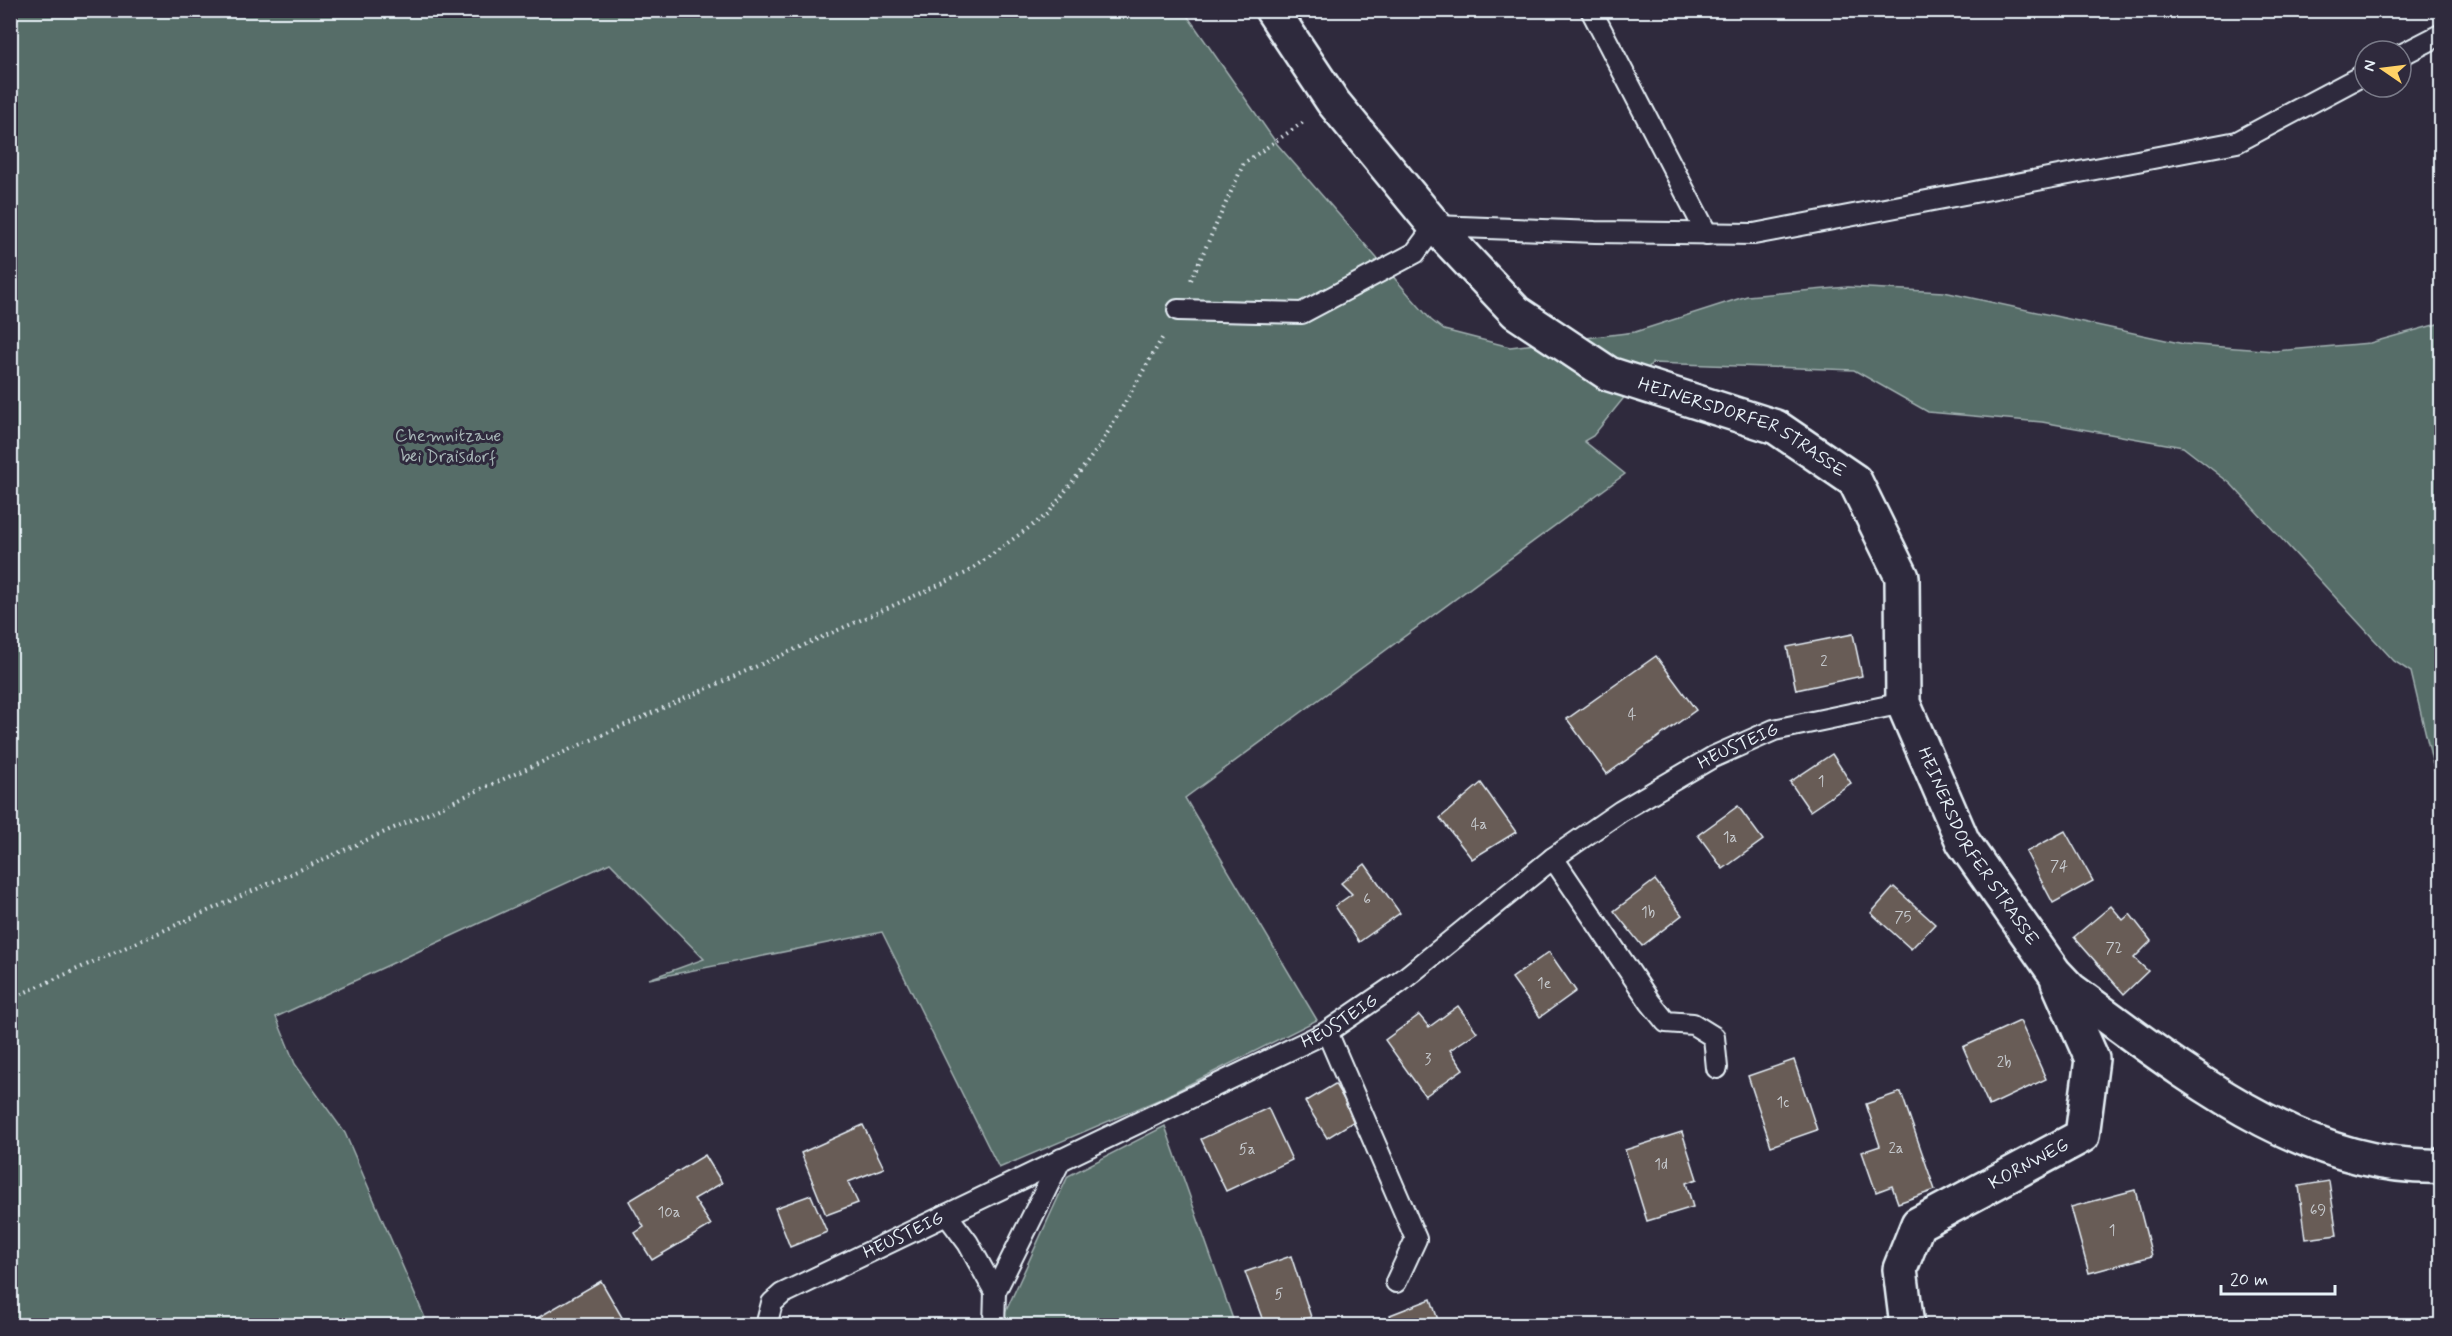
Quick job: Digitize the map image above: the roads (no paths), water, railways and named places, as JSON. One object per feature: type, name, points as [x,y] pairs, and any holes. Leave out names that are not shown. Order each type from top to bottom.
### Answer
[{"type":"street","name":"HEINERSDORFER STRASSE","points":[[1272,10],[1333,102],[1435,226],[1516,312],[1609,374],[1776,427],[1855,481],[1902,577],[1903,703],[1964,842],[2063,985],[2217,1095],[2327,1149],[2407,1167],[2442,1166]]},
{"type":"street","name":"KORNWEG","points":[[1907,1326],[1900,1269],[1918,1224],[2082,1136],[2092,1059],[2063,985]]},
{"type":"lane","points":[[1591,10],[1707,234]]},
{"type":"lane","points":[[2413,49],[2442,34]]},
{"type":"lane","points":[[1178,310],[1302,313],[1415,253],[1435,226],[1754,234],[2237,142],[2353,80]]},
{"type":"lane","name":"HEUSTEIG","points":[[766,1326],[772,1303],[783,1294],[1327,1032],[1400,982],[1553,858],[1621,811],[1713,757],[1774,730],[1903,703]]},
{"type":"lane","points":[[1553,858],[1650,1002],[1666,1022],[1693,1024],[1714,1037],[1717,1068]]},
{"type":"lane","points":[[1327,1032],[1416,1239],[1396,1282]]},
{"type":"lane","points":[[994,1326],[995,1292],[1061,1160]]},
{"type":"lane","points":[[947,1215],[968,1243],[995,1292]]},
{"type":"park label","name":"Chemnitzaue bei Draisdorf","points":[[448,446]]}]
